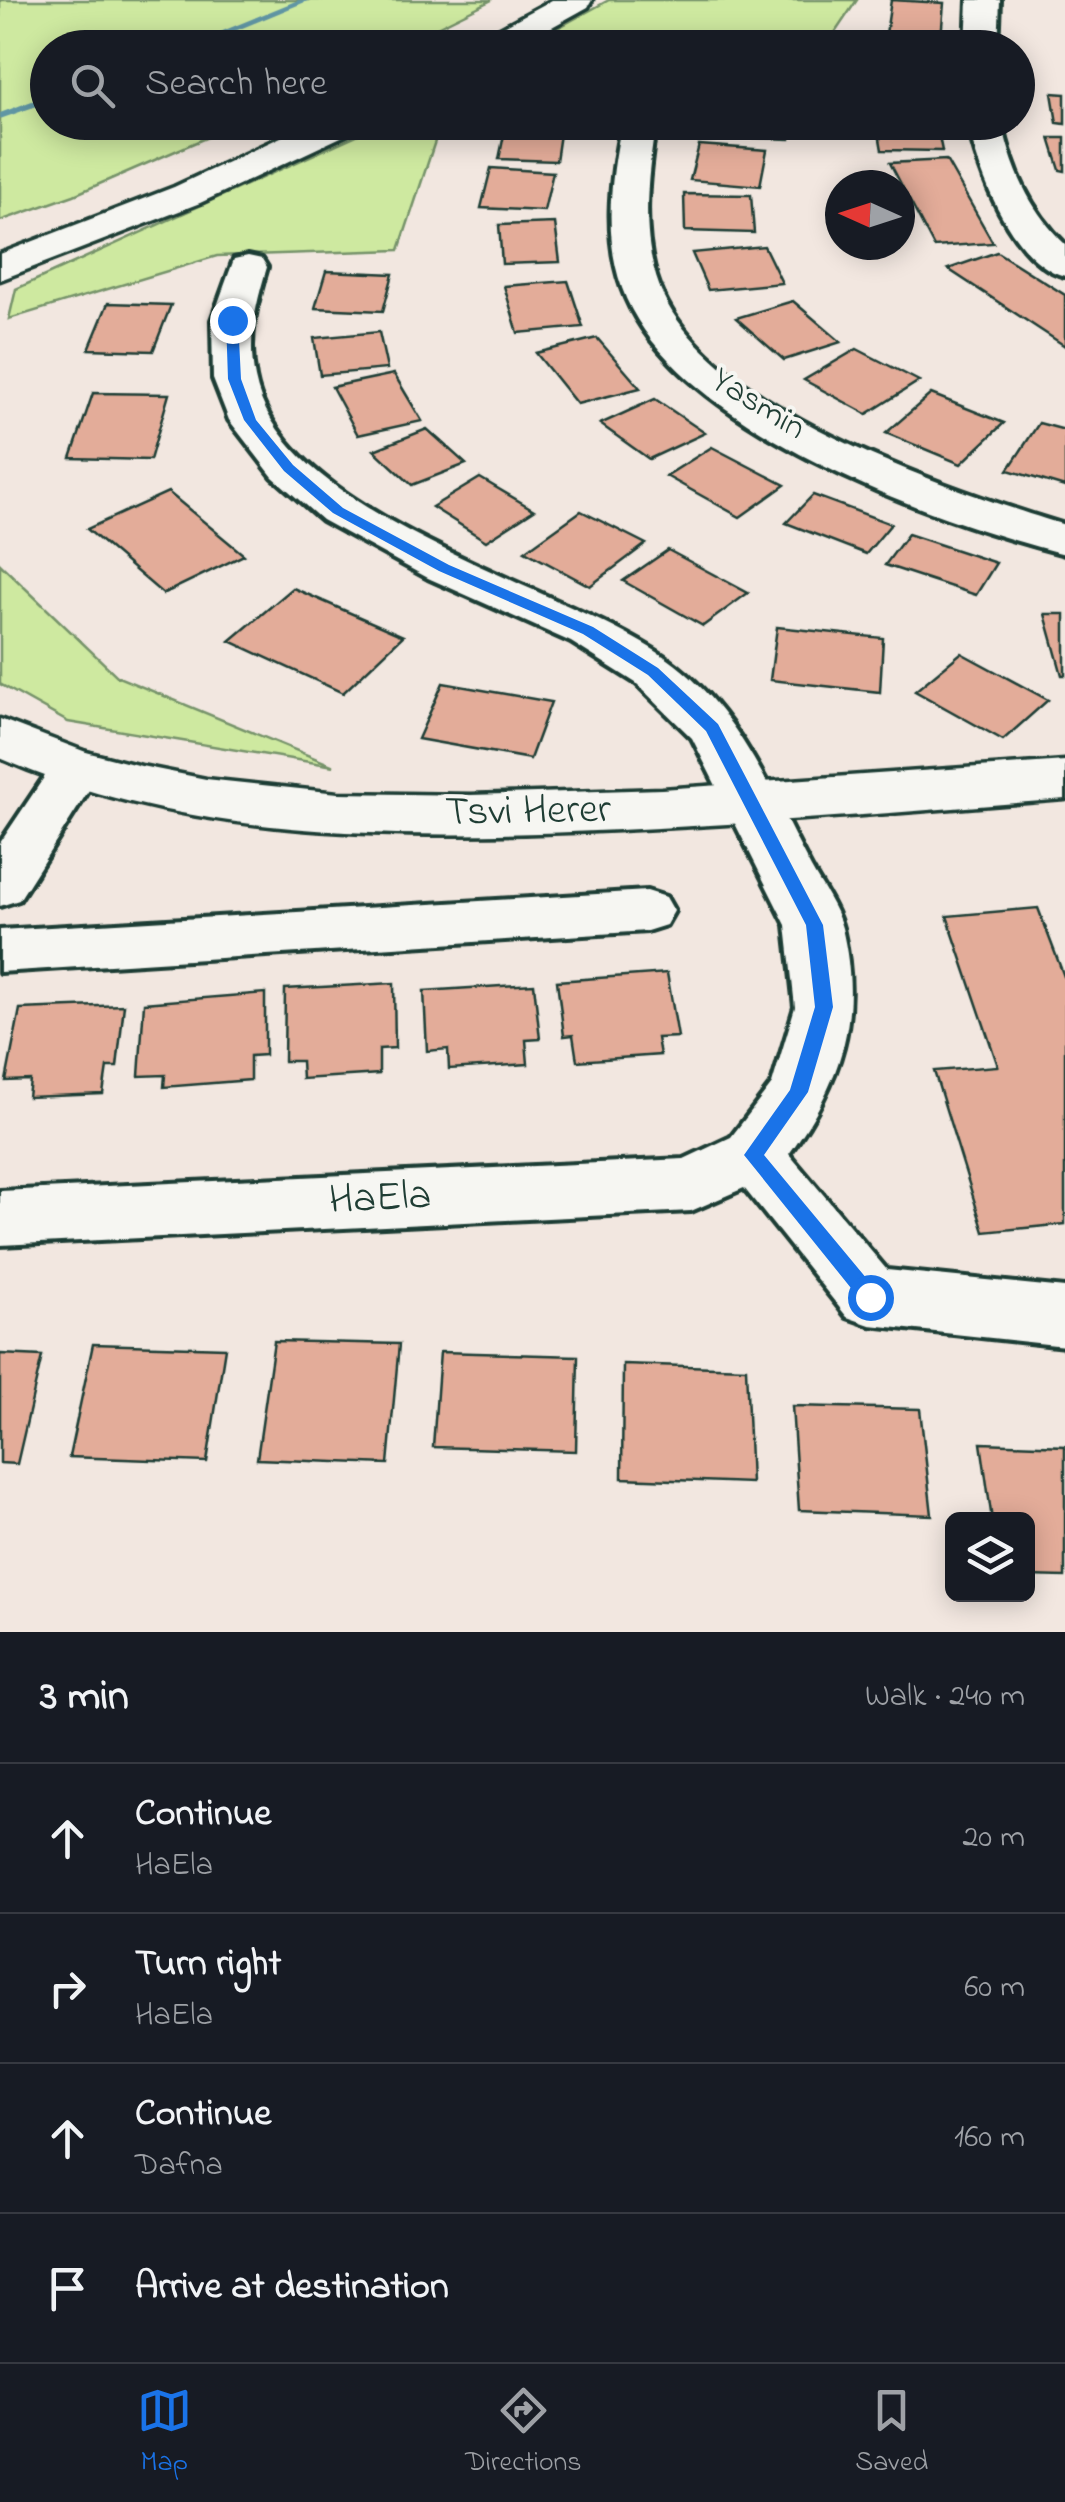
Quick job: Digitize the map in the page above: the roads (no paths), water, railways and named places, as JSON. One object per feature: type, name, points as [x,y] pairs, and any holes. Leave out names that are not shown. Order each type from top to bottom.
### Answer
[{"type":"street","points":[[521,30],[576,0]]},
{"type":"street","points":[[983,30],[984,0]]},
{"type":"street","points":[[0,268],[187,195],[304,140]]},
{"type":"street","name":"Yasmin","points":[[636,140],[630,167],[630,244],[651,309],[697,367],[771,420],[866,466],[984,516],[1065,540]]},
{"type":"street","points":[[988,140],[1006,198],[1042,245],[1065,264]]},
{"type":"street","name":"HaEla","points":[[0,1218],[692,1185],[753,1155],[799,1092],[824,1007],[814,925],[712,728],[653,672],[588,631],[444,568],[338,510],[288,468],[250,420],[234,379],[232,320],[248,267]]},
{"type":"street","name":"Tsvi Herer","points":[[0,737],[77,768],[180,793],[334,813],[490,815],[751,806],[1065,780]]},
{"type":"street","points":[[0,886],[77,768]]},
{"type":"street","points":[[0,951],[647,911]]},
{"type":"street","points":[[753,1155],[870,1297],[1065,1317]]},
{"type":"waterway","points":[[230,30],[306,0]]},
{"type":"waterway","points":[[0,116],[30,105]]}]
